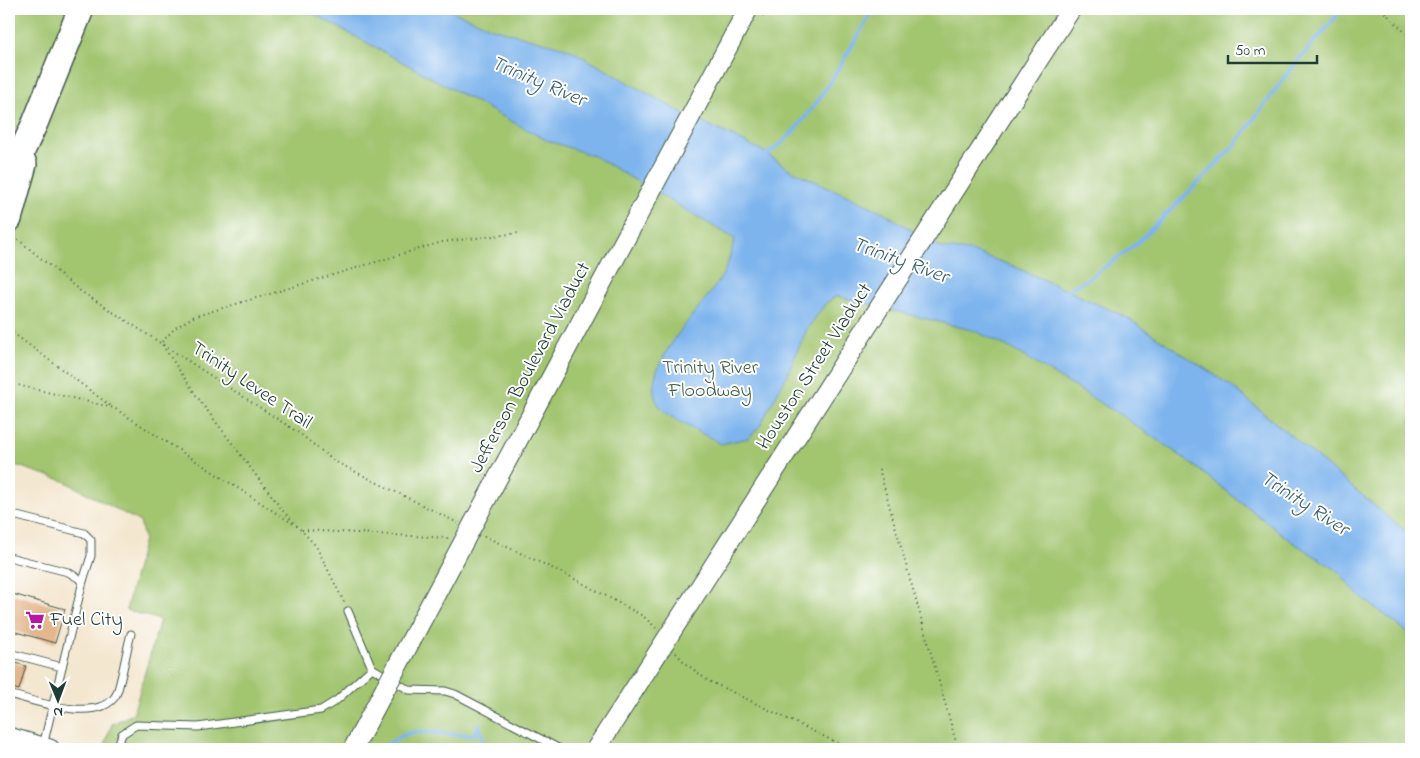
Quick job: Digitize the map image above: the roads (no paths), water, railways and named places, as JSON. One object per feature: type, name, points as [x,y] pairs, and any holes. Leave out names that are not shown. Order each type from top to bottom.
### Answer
[{"type":"highway","points":[[9,179],[34,124],[81,9]]},
{"type":"highway","points":[[9,219],[34,124]]},
{"type":"main road","name":"Jefferson Boulevard Viaduct","points":[[353,749],[748,9]]},
{"type":"main road","name":"Houston Street Viaduct","points":[[596,749],[1071,9]]},
{"type":"main road","points":[[9,737],[45,749]]},
{"type":"lane","points":[[9,514],[84,533],[91,540],[90,556],[62,667],[45,749]]},
{"type":"lane","points":[[9,557],[68,572],[83,581]]},
{"type":"lane","points":[[348,611],[372,668],[410,690],[446,691],[455,694],[560,749]]},
{"type":"lane","points":[[9,694],[53,706],[91,709],[105,704],[116,695],[131,634]]},
{"type":"lane","points":[[9,653],[62,667]]},
{"type":"lane","points":[[117,749],[122,734],[136,725],[205,727],[321,710],[337,700],[372,668]]},
{"type":"water","name":"Trinity River","points":[[289,9],[447,9],[495,29],[569,49],[675,109],[761,150],[789,169],[883,212],[941,248],[971,251],[1013,266],[1126,317],[1230,385],[1411,536],[1411,635],[1357,594],[1338,571],[1291,541],[1181,456],[1122,416],[1010,348],[975,331],[836,296],[826,303],[807,329],[787,375],[760,426],[749,438],[721,444],[685,425],[665,412],[655,397],[655,380],[662,360],[674,341],[724,272],[735,239],[594,156],[546,140],[314,14]]},
{"type":"waterway","points":[[765,156],[782,143],[812,108],[826,89],[874,9]]},
{"type":"waterway","points":[[1063,293],[1091,277],[1135,245],[1191,190],[1235,145],[1290,70],[1342,10]]},
{"type":"waterway","points":[[381,749],[401,736],[411,733],[475,734],[479,724]]},
{"type":"waterway","points":[[479,725],[485,749]]},
{"type":"waterway","points":[[200,749],[217,749]]},
{"type":"waterway","points":[[320,749],[346,749]]},
{"type":"tram line","points":[[607,749],[1081,9]]},
{"type":"place","name":"Fuel City","points":[[35,620]]},
{"type":"park label","name":"Trinity River Floodway","points":[[710,380]]}]
